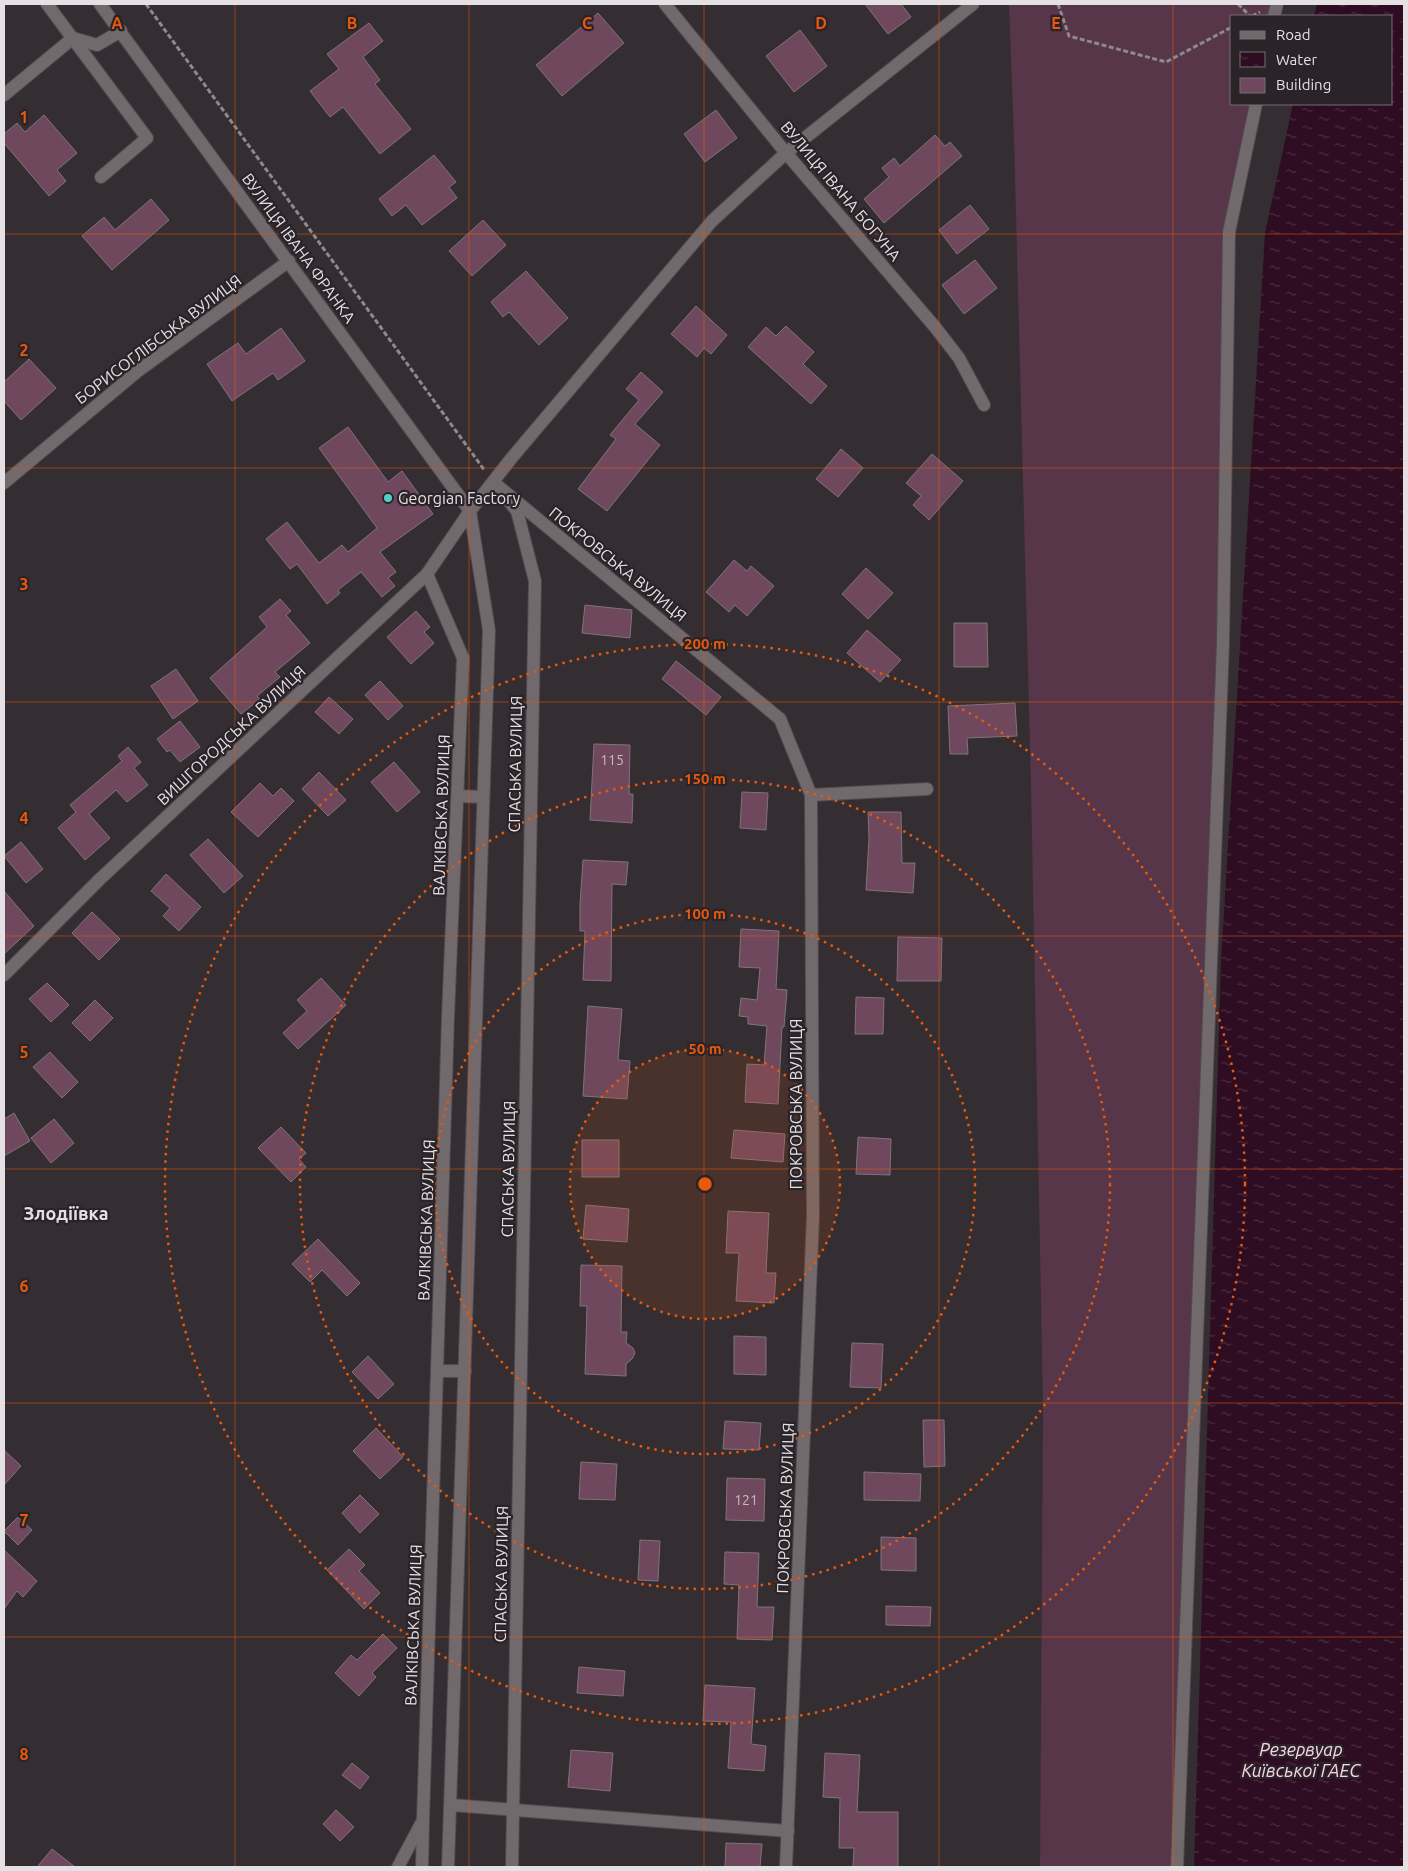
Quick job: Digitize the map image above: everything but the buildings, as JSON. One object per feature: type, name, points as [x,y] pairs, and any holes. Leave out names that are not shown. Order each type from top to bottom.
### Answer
[{"type":"street","points":[[47,4],[147,138],[101,177]]},
{"type":"street","name":"ВУЛИЦЯ ІВАНА ФРАНКА","points":[[100,4],[470,511]]},
{"type":"street","name":"ВУЛИЦЯ ІВАНА БОГУНА","points":[[665,4],[786,153],[935,327],[959,358],[984,405]]},
{"type":"street","name":"ВИШГОРОДСЬКА ВУЛИЦЯ","points":[[4,975],[100,879],[427,574],[470,511],[493,482],[712,221],[786,153],[973,4]]},
{"type":"street","points":[[73,38],[98,45],[121,31]]},
{"type":"street","points":[[4,95],[73,38]]},
{"type":"street","points":[[1177,1867],[1223,643],[1229,232],[1256,105]]},
{"type":"street","name":"БОРИСОГЛІБСЬКА ВУЛИЦЯ","points":[[4,483],[138,371],[289,261]]},
{"type":"street","name":"ПОКРОВСЬКА ВУЛИЦЯ","points":[[493,482],[780,719],[811,795],[813,1216],[786,1867]]},
{"type":"street","name":"СПАСЬКА ВУЛИЦЯ","points":[[493,482],[517,511],[535,581],[512,1867]]},
{"type":"street","name":"СПАСЬКА ВУЛИЦЯ","points":[[448,1867],[489,630],[470,511]]},
{"type":"street","name":"ВАЛКІВСЬКА ВУЛИЦЯ","points":[[398,1867],[424,1820],[448,1017],[463,658],[427,574]]},
{"type":"street","points":[[811,795],[927,789]]},
{"type":"street","points":[[458,796],[483,796]]},
{"type":"street","points":[[437,1371],[465,1371]]},
{"type":"street","points":[[450,1804],[788,1832]]},
{"type":"street","points":[[422,1867],[424,1820]]},
{"type":"path","points":[[146,4],[493,482]]},
{"type":"path","points":[[1058,4],[1069,36],[1166,62],[1230,28]]},
{"type":"path","points":[[1238,4],[1249,15]]},
{"type":"shaded area","points":[[1009,4],[1277,4],[1274,15],[1230,15],[1230,105],[1256,105],[1229,232],[1223,643],[1177,1867],[1040,1867],[1043,1407],[1031,787]]},
{"type":"water","name":"Резервуар Київської ГАЕС","points":[[1317,4],[1404,4],[1404,1867],[1194,1867],[1221,961],[1265,233],[1293,105],[1393,105],[1393,15],[1314,15]]},
{"type":"place","name":"Georgian Factory","points":[[388,498]]},
{"type":"district","name":"Злодіївка","points":[[66,1214]]}]
